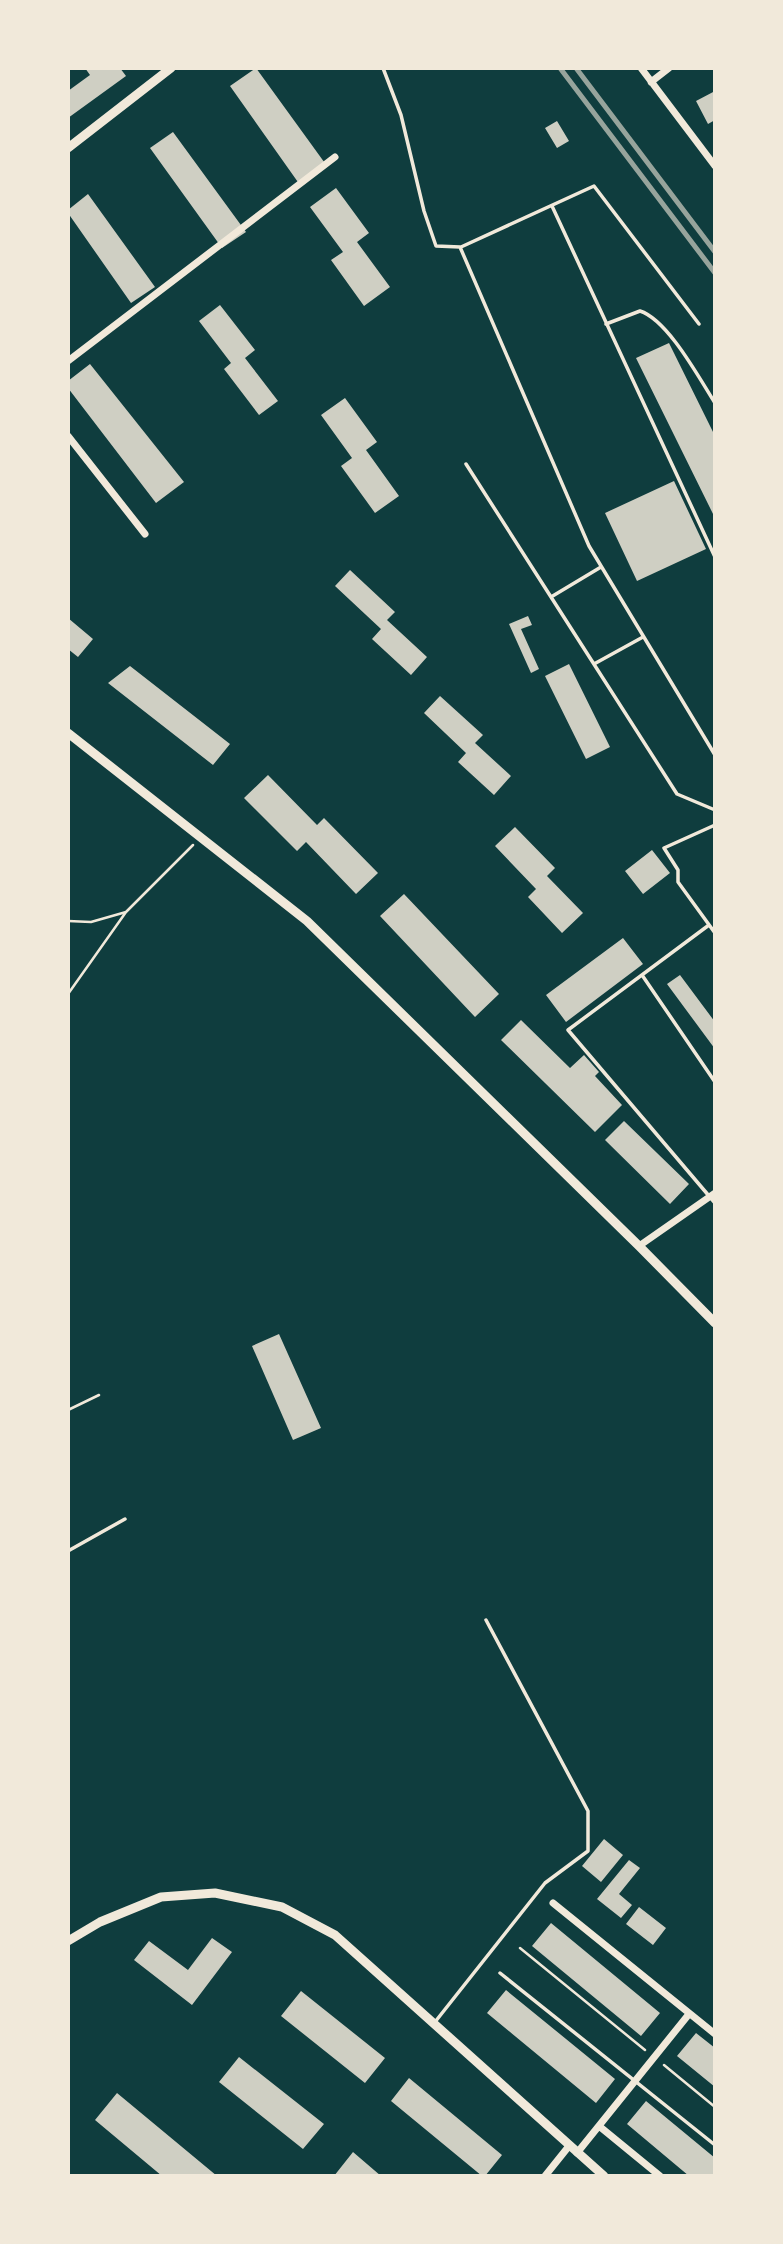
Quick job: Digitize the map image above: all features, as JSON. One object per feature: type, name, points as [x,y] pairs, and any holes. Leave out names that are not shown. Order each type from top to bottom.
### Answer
[{"type":"street","points":[[68,148],[172,68]]},
{"type":"street","points":[[641,68],[715,166]]},
{"type":"street","points":[[651,82],[669,68]]},
{"type":"street","points":[[68,361],[335,157]]},
{"type":"street","points":[[68,436],[145,534]]},
{"type":"street","points":[[68,733],[307,921],[715,1324]]},
{"type":"street","points":[[639,1246],[713,1197]]},
{"type":"street","points":[[68,1941],[100,1922],[161,1897],[215,1893],[282,1907],[335,1935],[604,2176]]},
{"type":"street","points":[[553,1903],[715,2034]]},
{"type":"street","points":[[577,2153],[690,2014]]},
{"type":"street","points":[[599,2126],[660,2176]]},
{"type":"street","points":[[545,2176],[569,2146]]},
{"type":"lane","points":[[383,68],[401,115],[424,211],[436,246],[460,247],[594,186],[699,324]]},
{"type":"lane","points":[[552,206],[715,557]]},
{"type":"lane","points":[[460,247],[589,546],[715,755]]},
{"type":"lane","points":[[606,324],[640,311],[648,313],[677,343],[715,403]]},
{"type":"lane","points":[[466,464],[677,794],[715,810]]},
{"type":"lane","points":[[551,597],[601,567]]},
{"type":"lane","points":[[594,664],[643,637]]},
{"type":"lane","points":[[715,825],[664,848],[678,870],[678,882],[715,933]]},
{"type":"lane","points":[[709,925],[568,1030],[713,1197]]},
{"type":"lane","points":[[642,975],[715,1082]]},
{"type":"lane","points":[[68,1551],[125,1519]]},
{"type":"lane","points":[[433,2024],[545,1883],[588,1851],[588,1811],[486,1620]]},
{"type":"lane","points":[[500,1973],[715,2145]]},
{"type":"path","points":[[68,994],[126,912],[201,837]]},
{"type":"path","points":[[68,921],[91,922],[126,912]]},
{"type":"path","points":[[68,1410],[99,1395]]},
{"type":"path","points":[[520,1948],[715,2106]]},
{"type":"building","points":[[85,68],[120,68],[126,76],[68,118],[68,91],[90,75]]},
{"type":"building","points":[[256,68],[327,166],[300,185],[230,86]]},
{"type":"building","points":[[715,91],[715,120],[708,124],[696,101]]},
{"type":"building","points":[[557,121],[569,141],[557,148],[545,128]]},
{"type":"building","points":[[173,132],[246,232],[222,248],[150,148]]},
{"type":"building","points":[[336,188],[369,233],[357,242],[390,287],[364,306],[331,260],[343,252],[310,207]]},
{"type":"building","points":[[88,194],[155,287],[131,303],[68,213],[68,210]]},
{"type":"building","points":[[220,305],[255,350],[245,358],[278,401],[259,415],[224,369],[231,363],[199,321]]},
{"type":"building","points":[[669,343],[715,436],[715,518],[636,358]]},
{"type":"building","points":[[90,364],[184,482],[156,503],[68,388],[68,381]]},
{"type":"building","points":[[345,398],[377,442],[366,450],[399,496],[375,513],[341,466],[352,458],[321,415]]},
{"type":"building","points":[[674,481],[706,549],[637,581],[605,513]]},
{"type":"building","points":[[350,570],[395,612],[387,620],[427,657],[411,675],[372,639],[381,629],[335,586]]},
{"type":"building","points":[[528,616],[532,625],[521,629],[539,669],[531,673],[509,624]]},
{"type":"building","points":[[68,618],[93,639],[78,657],[68,649]]},
{"type":"building","points":[[569,664],[610,747],[586,759],[545,676]]},
{"type":"building","points":[[130,666],[230,744],[213,765],[108,683]]},
{"type":"building","points":[[440,696],[483,735],[475,743],[511,776],[494,795],[458,762],[466,753],[424,713]]},
{"type":"building","points":[[268,775],[317,825],[324,818],[378,873],[356,894],[306,842],[297,851],[244,798]]},
{"type":"building","points":[[515,827],[555,868],[547,876],[583,913],[562,933],[528,897],[536,889],[495,846]]},
{"type":"building","points":[[652,850],[670,873],[643,894],[625,871]]},
{"type":"building","points":[[404,894],[499,994],[475,1017],[380,916]]},
{"type":"building","points":[[623,938],[643,964],[566,1022],[546,995]]},
{"type":"building","points":[[680,975],[715,1022],[715,1049],[667,984]]},
{"type":"building","points":[[521,1020],[570,1068],[584,1055],[599,1072],[595,1076],[622,1105],[595,1132],[501,1040]]},
{"type":"building","points":[[624,1121],[689,1184],[670,1204],[605,1140]]},
{"type":"building","points":[[279,1334],[321,1428],[293,1440],[252,1346]]},
{"type":"building","points":[[604,1839],[623,1855],[601,1882],[582,1866]]},
{"type":"building","points":[[629,1860],[640,1868],[619,1894],[632,1905],[621,1918],[597,1899]]},
{"type":"building","points":[[639,1907],[666,1928],[653,1945],[626,1924]]},
{"type":"building","points":[[551,1923],[660,2013],[641,2036],[532,1946]]},
{"type":"building","points":[[212,1938],[232,1952],[192,2005],[134,1960],[149,1941],[188,1970]]},
{"type":"building","points":[[506,1990],[615,2079],[596,2103],[487,2013]]},
{"type":"building","points":[[301,1991],[385,2058],[365,2083],[281,2016]]},
{"type":"building","points":[[696,2033],[715,2048],[715,2087],[677,2056]]},
{"type":"building","points":[[239,2057],[324,2124],[303,2149],[219,2082]]},
{"type":"building","points":[[409,2078],[502,2155],[485,2176],[391,2101]]},
{"type":"building","points":[[117,2093],[217,2176],[162,2176],[95,2120]]},
{"type":"building","points":[[646,2101],[715,2158],[715,2176],[689,2176],[627,2124]]},
{"type":"building","points":[[353,2152],[381,2176],[334,2176]]},
{"type":"railway","points":[[560,68],[715,273]]},
{"type":"railway","points":[[576,68],[715,252]]}]
